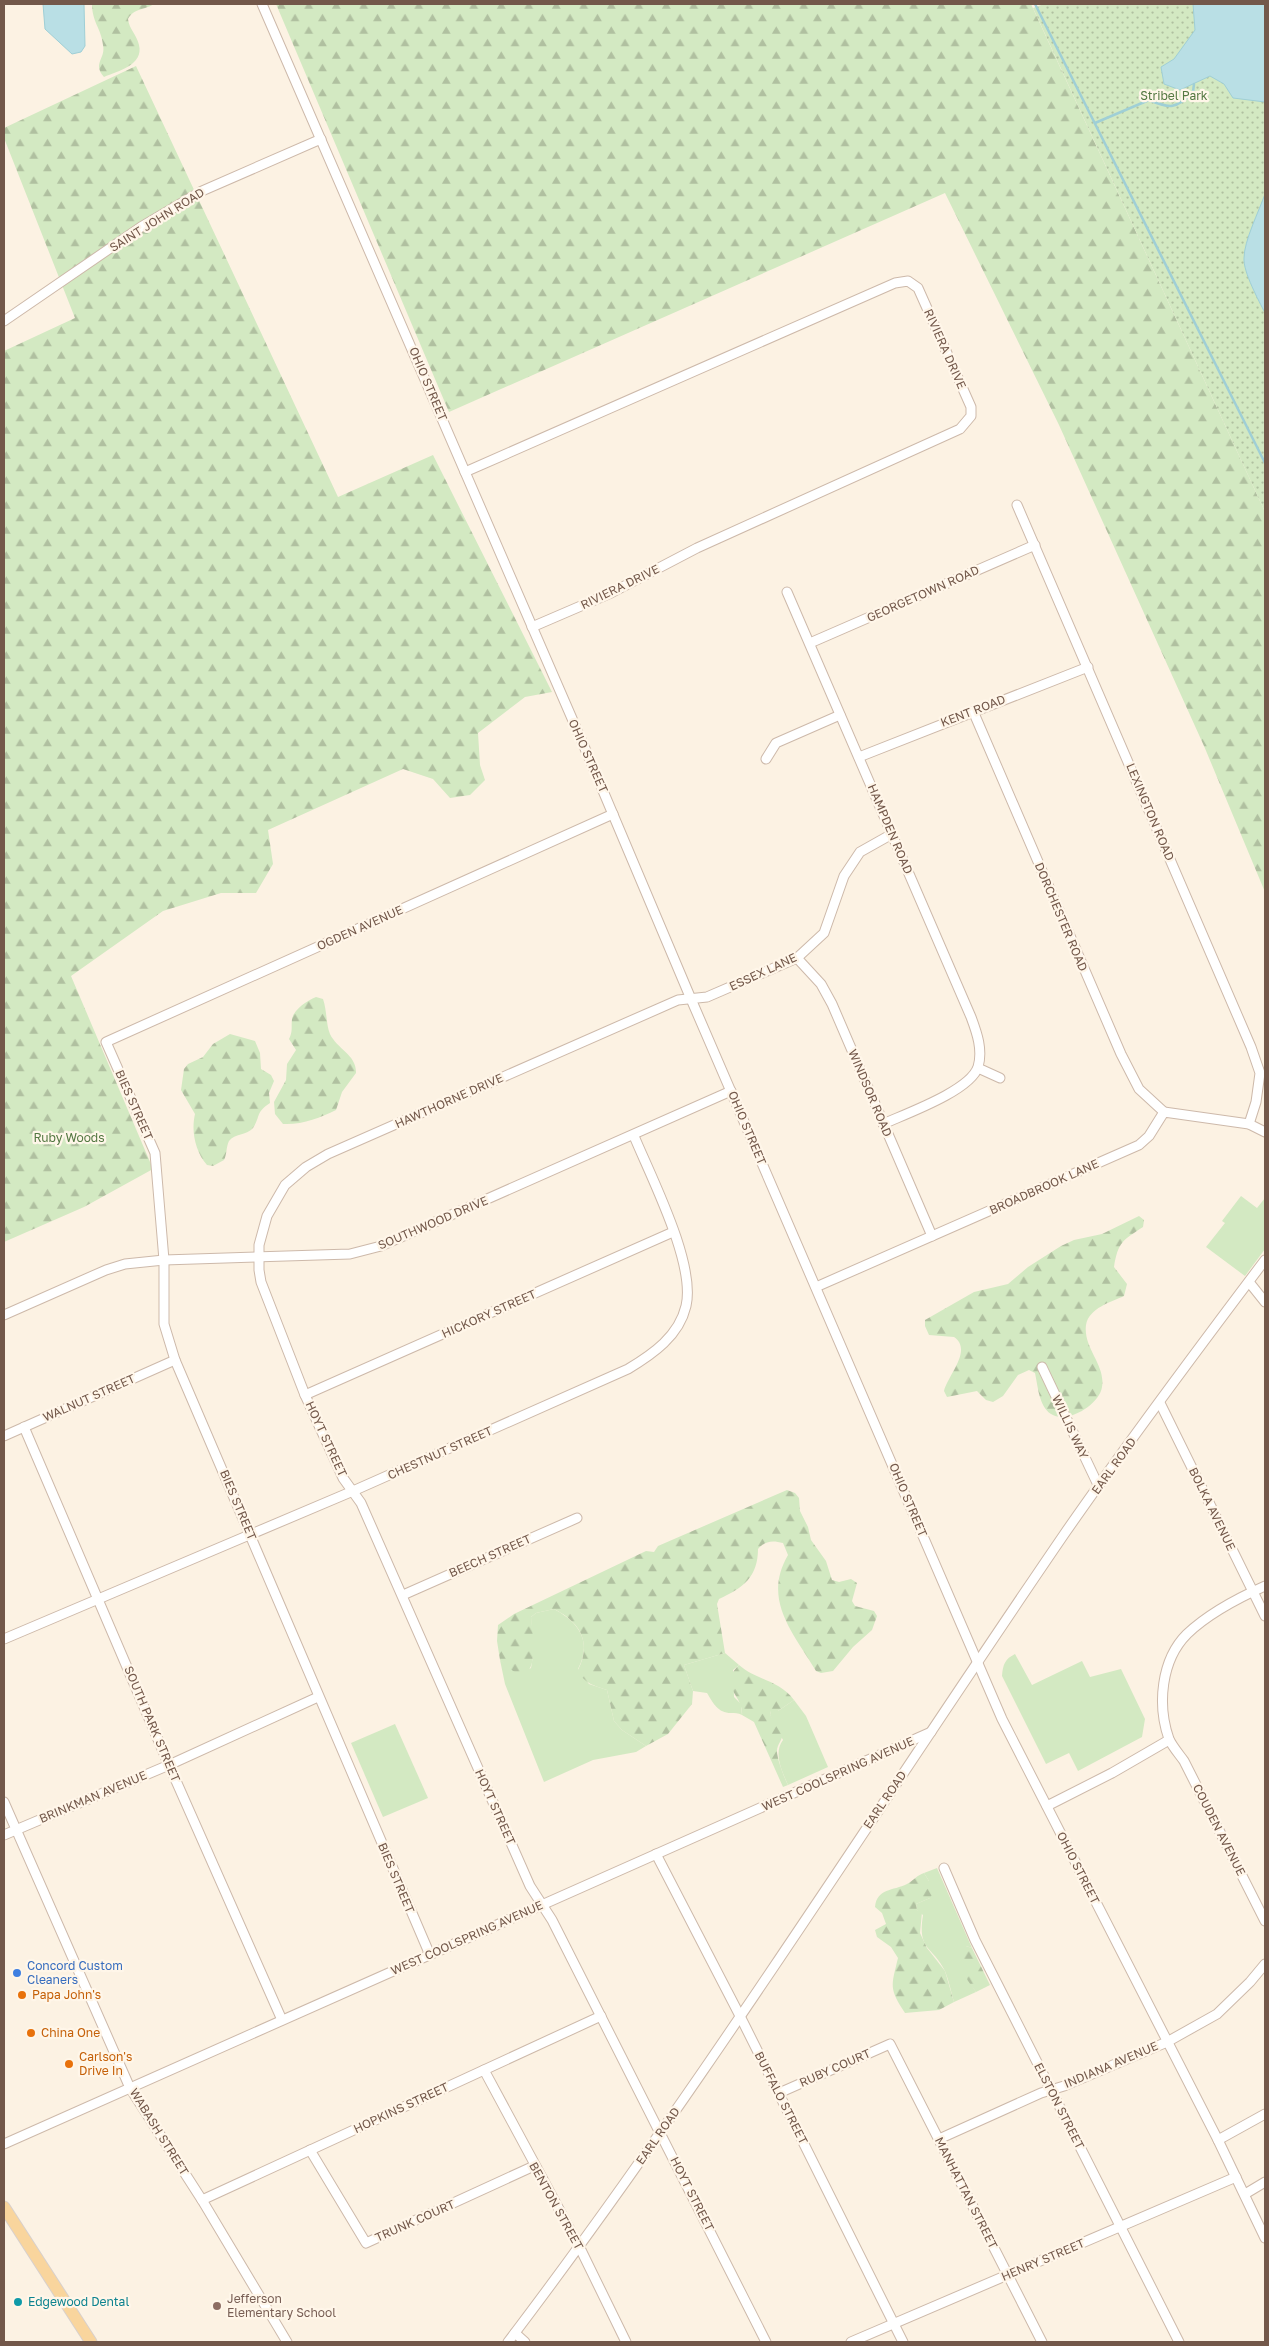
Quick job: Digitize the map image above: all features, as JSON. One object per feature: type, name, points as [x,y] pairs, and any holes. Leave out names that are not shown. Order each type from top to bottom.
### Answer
[{"type":"main road","points":[[4,2207],[91,2342]]},
{"type":"street","name":"OHIO STREET","points":[[262,4],[322,138],[614,814],[690,999],[732,1092],[1002,1719],[1166,2042],[1218,2140],[1265,2238]]},
{"type":"street","name":"SAINT JOHN ROAD","points":[[4,321],[141,227],[202,190],[322,138]]},
{"type":"street","name":"RIVIERA DRIVE","points":[[466,472],[895,283],[908,281],[918,288],[971,406],[971,416],[960,429],[697,548],[611,593],[532,627]]},
{"type":"street","name":"LEXINGTON ROAD","points":[[1017,505],[1251,1046],[1260,1073],[1256,1102],[1248,1124]]},
{"type":"street","name":"GEORGETOWN ROAD","points":[[810,643],[1035,544]]},
{"type":"street","name":"HAMPDEN ROAD","points":[[787,592],[977,1034],[979,1046],[978,1068]]},
{"type":"street","name":"KENT ROAD","points":[[859,757],[1088,667]]},
{"type":"street","name":"DORCHESTER ROAD","points":[[973,711],[1121,1054],[1139,1089],[1164,1112]]},
{"type":"street","points":[[766,759],[776,743],[840,715]]},
{"type":"street","name":"OGDEN AVENUE","points":[[106,1042],[614,814]]},
{"type":"street","name":"ESSEX LANE","points":[[690,999],[707,997],[797,958],[824,933],[844,876],[860,852],[892,834]]},
{"type":"street","name":"WINDSOR ROAD","points":[[797,958],[821,984],[832,1004],[932,1236]]},
{"type":"street","name":"HAWTHORNE DRIVE","points":[[259,1257],[259,1245],[267,1216],[285,1185],[306,1167],[328,1154],[678,1000],[690,999]]},
{"type":"street","name":"BIES STREET","points":[[106,1042],[155,1153],[164,1260],[164,1324],[175,1360],[430,1955]]},
{"type":"street","points":[[883,1124],[948,1095],[964,1083],[978,1068],[1000,1078]]},
{"type":"street","name":"SOUTHWOOD DRIVE","points":[[4,1315],[106,1270],[125,1264],[164,1260],[350,1254],[381,1246],[732,1092]]},
{"type":"street","points":[[1164,1112],[1248,1124],[1265,1132]]},
{"type":"street","name":"BROADBROOK LANE","points":[[816,1287],[1139,1145],[1149,1136],[1164,1112]]},
{"type":"street","name":"CHESTNUT STREET","points":[[4,1639],[98,1597],[353,1491],[628,1369],[649,1356],[672,1335],[686,1306],[686,1270],[673,1232],[634,1136]]},
{"type":"street","name":"HICKORY STREET","points":[[305,1395],[673,1232]]},
{"type":"street","name":"HOYT STREET","points":[[259,1257],[261,1282],[305,1395],[343,1478],[361,1503],[530,1886],[552,1920],[766,2342]]},
{"type":"street","name":"EARL ROAD","points":[[508,2342],[580,2248],[661,2132],[977,1663],[1099,1487],[1265,1260]]},
{"type":"street","points":[[1249,1282],[1265,1302]]},
{"type":"street","name":"WALNUT STREET","points":[[4,1436],[175,1360]]},
{"type":"street","name":"WILLIS WAY","points":[[1042,1367],[1099,1487]]},
{"type":"street","name":"BOLKA AVENUE","points":[[1160,1403],[1265,1616]]},
{"type":"street","name":"SOUTH PARK STREET","points":[[24,1427],[169,1765],[282,2020]]},
{"type":"street","name":"BEECH STREET","points":[[403,1595],[577,1518]]},
{"type":"street","points":[[1047,1806],[1112,1774],[1170,1740],[1163,1716],[1163,1692],[1169,1660],[1186,1635],[1212,1614],[1265,1586]]},
{"type":"street","name":"BRINKMAN AVENUE","points":[[4,1836],[169,1765],[318,1697]]},
{"type":"street","name":"WEST COOLSPRING AVENUE","points":[[4,2144],[931,1732]]},
{"type":"street","name":"COUDEN AVENUE","points":[[1170,1740],[1184,1761],[1265,1921]]},
{"type":"street","name":"WABASH STREET","points":[[4,1802],[130,2088],[202,2200],[287,2342]]},
{"type":"street","name":"BUFFALO STREET","points":[[656,1854],[779,2093],[903,2342]]},
{"type":"street","name":"ELSTON STREET","points":[[944,1868],[975,1940],[1179,2342]]},
{"type":"street","name":"INDIANA AVENUE","points":[[939,2139],[1166,2042],[1217,2014],[1250,1982],[1265,1964]]},
{"type":"street","name":"HOPKINS STREET","points":[[202,2200],[601,2016]]},
{"type":"street","name":"RUBY COURT","points":[[779,2093],[890,2044]]},
{"type":"street","name":"MANHATTAN STREET","points":[[890,2044],[1042,2342]]},
{"type":"street","name":"BENTON STREET","points":[[484,2070],[534,2166],[580,2248],[626,2342]]},
{"type":"street","points":[[1218,2140],[1265,2114]]},
{"type":"street","name":"TRUNK COURT","points":[[310,2150],[366,2243],[534,2166]]},
{"type":"street","name":"HENRY STREET","points":[[851,2342],[1236,2177]]},
{"type":"street","points":[[1245,2194],[1265,2182]]},
{"type":"street","points":[[515,2333],[525,2342]]},
{"type":"green space","points":[[92,4],[154,4],[136,11],[128,19],[139,45],[140,52],[138,58],[123,70],[104,77],[99,68],[103,54],[103,45],[93,16]]},
{"type":"green space","points":[[276,4],[1031,4],[1265,512],[1265,892],[1204,746],[1059,425],[945,193],[449,412]]},
{"type":"green space","name":"Stribel Park","points":[[1044,4],[1265,4],[1265,512],[1033,8]]},
{"type":"green space","name":"Ruby Woods","points":[[136,66],[338,497],[433,455],[552,692],[525,697],[478,733],[480,765],[485,780],[470,795],[450,798],[433,779],[403,769],[268,830],[273,864],[256,893],[221,893],[163,911],[71,976],[153,1169],[84,1207],[4,1242],[4,351],[75,318],[4,138],[4,128]]},
{"type":"green space","points":[[316,997],[323,999],[330,1034],[353,1061],[356,1073],[342,1092],[336,1110],[311,1120],[283,1124],[275,1114],[274,1102],[286,1080],[287,1064],[296,1050],[289,1039],[293,1015],[305,1003]]},
{"type":"green space","points":[[230,1034],[255,1041],[260,1053],[261,1069],[271,1075],[274,1081],[269,1093],[270,1103],[260,1112],[253,1128],[231,1138],[224,1160],[213,1166],[207,1165],[197,1147],[194,1134],[195,1114],[181,1090],[184,1069],[188,1064],[203,1057],[213,1044]]},
{"type":"green space","points":[[1241,1196],[1257,1208],[1265,1198],[1265,1249],[1245,1276],[1206,1247],[1225,1223],[1222,1221]]},
{"type":"green space","points":[[1139,1216],[1144,1220],[1143,1227],[1122,1242],[1117,1252],[1114,1267],[1127,1284],[1124,1296],[1096,1310],[1091,1314],[1086,1325],[1088,1341],[1101,1371],[1102,1379],[1100,1393],[1089,1406],[1074,1415],[1065,1417],[1051,1414],[1041,1401],[1035,1373],[1029,1370],[1018,1375],[1003,1396],[993,1402],[986,1400],[977,1391],[947,1397],[944,1391],[958,1363],[961,1349],[959,1342],[954,1337],[929,1335],[925,1326],[925,1320],[974,1292],[1008,1284],[1028,1267],[1061,1246],[1074,1240],[1102,1234]]},
{"type":"green space","points":[[787,1490],[795,1493],[799,1498],[800,1511],[808,1527],[811,1540],[826,1561],[832,1580],[839,1582],[851,1579],[857,1583],[852,1601],[855,1606],[874,1611],[877,1616],[872,1630],[853,1647],[833,1671],[821,1673],[816,1671],[790,1629],[779,1601],[778,1587],[781,1571],[788,1555],[783,1543],[775,1542],[763,1544],[758,1549],[752,1574],[742,1586],[719,1599],[717,1604],[725,1653],[684,1665],[693,1691],[692,1704],[668,1734],[646,1746],[622,1730],[614,1721],[607,1690],[590,1683],[580,1674],[578,1670],[584,1650],[581,1634],[571,1620],[563,1614],[554,1609],[536,1613],[531,1617],[533,1660],[526,1673],[517,1673],[500,1660],[497,1641],[498,1625],[514,1614],[646,1551],[654,1552],[658,1546]]},
{"type":"green space","points":[[554,1609],[571,1620],[581,1634],[584,1650],[578,1669],[589,1684],[607,1690],[614,1721],[622,1730],[646,1746],[636,1752],[593,1760],[544,1782],[505,1684],[500,1660],[521,1674],[531,1668],[533,1656],[531,1617],[536,1613]]},
{"type":"green space","points":[[725,1653],[739,1665],[733,1670],[734,1697],[741,1704],[742,1715],[726,1713],[716,1707],[707,1693],[693,1691],[684,1665]]},
{"type":"green space","points":[[1015,1654],[1032,1685],[1082,1661],[1090,1677],[1121,1669],[1145,1719],[1142,1737],[1078,1771],[1069,1753],[1046,1764],[1002,1676],[1005,1662]]},
{"type":"green space","points":[[739,1665],[781,1688],[794,1700],[778,1711],[771,1711],[770,1715],[783,1732],[777,1751],[779,1763],[788,1785],[783,1787],[754,1722],[742,1715],[742,1708],[733,1691],[730,1679]]},
{"type":"green space","points":[[794,1700],[806,1716],[828,1767],[788,1785],[781,1768],[779,1756],[780,1745],[783,1740],[770,1715],[771,1711],[778,1711]]},
{"type":"green space","points":[[395,1724],[428,1798],[383,1817],[351,1743]]},
{"type":"green space","points":[[937,1868],[972,1948],[966,1946],[965,1975],[976,1992],[954,2002],[945,1971],[924,1942],[922,1935],[923,1915],[917,1910],[916,1904],[930,1898],[929,1881],[924,1873]]},
{"type":"green space","points":[[924,1873],[929,1881],[935,1882],[937,1888],[930,1898],[916,1904],[917,1910],[922,1912],[920,1933],[927,1948],[945,1971],[954,2002],[939,2010],[905,2013],[896,1998],[893,1987],[898,1958],[891,1947],[877,1937],[875,1930],[886,1924],[882,1913],[875,1907],[876,1901],[882,1893],[907,1884]]},
{"type":"green space","points":[[966,1946],[972,1948],[990,1985],[976,1992],[969,1983],[959,1961],[959,1950]]},
{"type":"water","points":[[43,4],[84,4],[85,46],[81,52],[72,54],[45,29]]},
{"type":"water","points":[[1193,4],[1265,4],[1265,102],[1233,98],[1224,84],[1210,76],[1180,90],[1164,84],[1161,67],[1174,59],[1195,30]]},
{"type":"water","points":[[1265,194],[1265,313],[1255,294],[1244,264],[1244,258],[1249,235]]},
{"type":"waterway","points":[[1035,4],[1265,463]]},
{"type":"waterway","points":[[1095,123],[1149,100],[1162,105],[1172,106],[1182,102],[1193,92],[1194,84]]},
{"type":"place","name":"Concord Custom Cleaners","points":[[17,1973]]},
{"type":"place","name":"Papa John's","points":[[22,1995]]},
{"type":"place","name":"China One","points":[[31,2033]]},
{"type":"place","name":"Carlson's Drive In","points":[[69,2064]]},
{"type":"place","name":"Edgewood Dental","points":[[18,2302]]},
{"type":"place","name":"Jefferson Elementary School","points":[[217,2306]]}]
